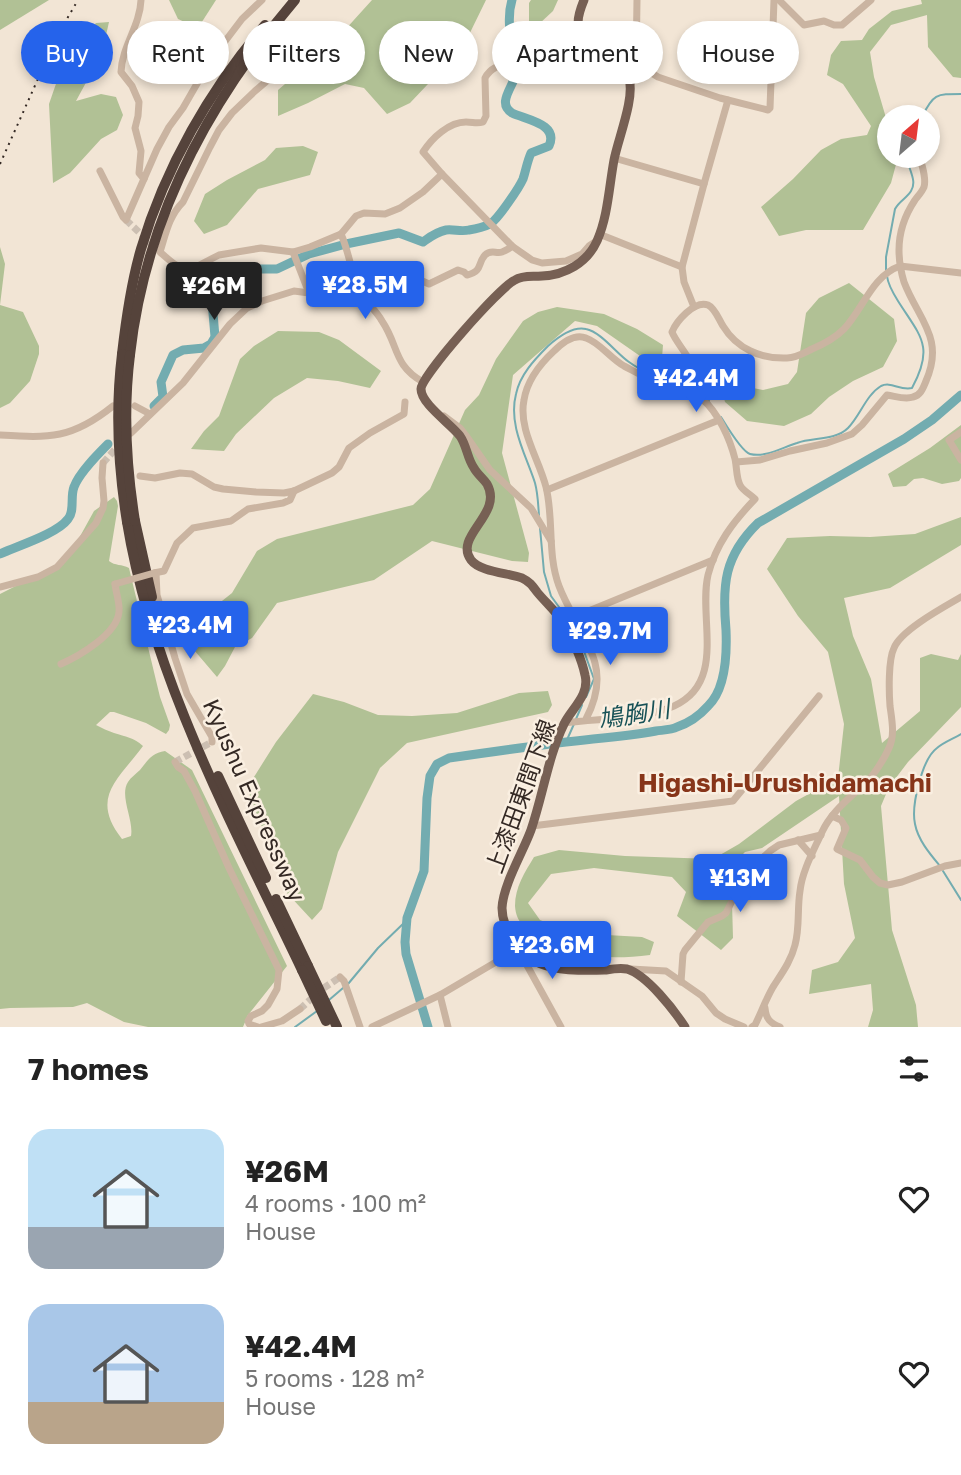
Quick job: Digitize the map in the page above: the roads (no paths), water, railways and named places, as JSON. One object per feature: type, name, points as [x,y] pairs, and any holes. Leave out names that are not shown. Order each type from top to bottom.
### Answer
[{"type":"highway","name":"Kyushu Expressway","points":[[286,0],[230,69],[201,115],[170,173],[150,222],[134,278],[126,355],[125,417],[131,522],[166,646],[191,712],[329,1027]]},
{"type":"highway","name":"Kyushu Expressway","points":[[126,355],[150,253],[173,190],[202,132],[237,74],[264,36],[295,0]]},
{"type":"highway","name":"Kyushu Expressway","points":[[305,968],[337,1027]]},
{"type":"main road","points":[[577,21],[584,0]]},
{"type":"main road","points":[[423,382],[453,342],[505,285],[518,278],[554,275],[567,271],[588,256],[599,237],[631,84]]},
{"type":"main road","name":"上漆田東間下線","points":[[423,382],[423,396],[461,438],[474,470],[487,485],[490,494],[486,514],[468,543],[470,559],[486,569],[513,575],[531,583],[564,623],[586,676],[583,696],[564,723],[532,826],[502,906],[506,926],[518,949]]},
{"type":"main road","points":[[518,949],[531,959],[560,970],[627,969],[648,982],[685,1027]]},
{"type":"street","points":[[141,0],[139,18],[123,56],[121,72],[132,86],[139,102],[135,128],[141,151],[139,173],[144,179]]},
{"type":"street","points":[[100,171],[126,220],[169,127],[242,19],[262,0]]},
{"type":"street","points":[[636,21],[637,0]]},
{"type":"street","points":[[663,79],[768,110],[777,0]]},
{"type":"street","points":[[777,0],[804,25],[824,21],[834,26],[842,25],[871,0]]},
{"type":"street","points":[[492,68],[485,78],[486,119],[481,124],[462,122],[451,126],[428,144],[423,152],[442,174],[512,246],[532,260],[554,263],[575,258],[599,237],[682,267]]},
{"type":"street","points":[[264,84],[232,113],[209,147],[183,202],[171,217],[160,252],[184,270],[190,271],[219,256],[261,248],[293,252],[310,247],[341,233],[356,216],[364,213],[385,214],[400,208],[442,174]]},
{"type":"street","points":[[694,307],[684,282],[682,267],[728,100]]},
{"type":"street","points":[[614,158],[704,184]]},
{"type":"street","points":[[736,462],[760,460],[852,434],[887,395],[907,398],[920,393],[930,371],[932,339],[904,282],[899,248],[905,219],[925,186],[923,168]]},
{"type":"street","points":[[341,233],[362,295],[392,338],[402,365],[423,382]]},
{"type":"street","points":[[131,433],[183,383],[230,324],[247,308],[294,291],[378,294],[402,277],[429,284],[458,270],[467,275],[473,273],[480,268],[484,255],[489,251],[502,252],[512,246]]},
{"type":"street","points":[[293,252],[309,293]]},
{"type":"street","points":[[684,390],[693,368],[672,332],[694,307],[701,304],[713,309],[731,338],[743,347],[761,355],[787,358],[795,357],[835,337],[891,269],[900,267],[961,273]]},
{"type":"street","points":[[564,723],[667,709],[696,691],[704,674],[707,647],[706,597],[713,560],[729,528],[755,499],[740,484],[727,434],[701,398],[636,373],[585,337],[571,338],[564,342],[537,370],[528,387],[523,412],[547,490],[556,578],[590,650],[597,674],[592,708],[586,719]]},
{"type":"street","points":[[140,476],[155,478],[180,473],[192,474],[214,487],[223,489],[284,493],[294,491],[339,467],[349,448],[404,414],[405,402]]},
{"type":"street","points":[[0,435],[56,435],[88,424],[113,406]]},
{"type":"street","points":[[135,406],[150,414]]},
{"type":"street","points":[[434,410],[460,428],[490,470],[531,508],[551,541]]},
{"type":"street","points":[[547,490],[719,421]]},
{"type":"street","points":[[961,432],[948,440],[961,460]]},
{"type":"street","points":[[0,587],[38,577],[57,566],[96,523],[104,501],[103,463]]},
{"type":"street","points":[[61,664],[86,651],[113,626],[119,610],[115,584],[164,571],[177,543],[193,528],[231,521],[248,509],[258,506],[283,503],[292,498],[294,491]]},
{"type":"street","points":[[574,617],[713,560]]},
{"type":"street","points":[[155,573],[157,594],[187,694],[212,737],[212,742]]},
{"type":"street","points":[[752,1027],[755,1026],[764,1004],[791,958],[799,925],[799,894],[802,881],[821,835],[839,807],[873,775],[892,740],[892,650],[907,632],[961,597]]},
{"type":"street","points":[[532,826],[733,801],[819,696]]},
{"type":"street","points":[[175,762],[195,790],[229,868],[279,970],[277,989],[270,1002],[262,1011],[251,1016],[249,1024],[260,1027],[282,1021],[300,1009]]},
{"type":"street","points":[[832,816],[841,820],[846,828],[837,849],[860,860],[880,883],[888,885],[902,882],[961,863]]},
{"type":"street","points":[[681,982],[683,954],[688,946],[708,922],[726,913],[737,891],[756,864],[779,845],[821,835]]},
{"type":"street","points":[[798,840],[812,856]]},
{"type":"street","points":[[372,1027],[440,995],[518,949],[561,1027]]},
{"type":"street","points":[[627,969],[666,971],[702,996],[725,1020],[744,1027]]},
{"type":"street","points":[[340,977],[360,1027]]},
{"type":"street","points":[[440,995],[448,1027]]},
{"type":"street","points":[[764,1004],[766,1017],[780,1027]]},
{"type":"waterway","points":[[154,406],[163,397],[161,382],[173,355],[211,344],[215,337],[212,301],[227,279],[240,269],[277,269],[309,254],[399,233],[423,242],[442,231],[466,231],[485,226],[498,216],[521,183],[531,153],[549,146],[551,139],[546,128],[507,109],[507,94],[516,73],[510,25],[512,0]]},
{"type":"waterway","points":[[928,105],[936,97],[961,94]]},
{"type":"waterway","points":[[886,270],[895,209],[913,187],[910,168]]},
{"type":"waterway","points":[[721,417],[743,449],[750,454],[762,455],[803,441],[843,432],[881,386],[912,388],[923,362],[922,342],[888,283],[887,276]]},
{"type":"waterway","points":[[539,515],[536,487],[519,440],[514,406],[524,374],[548,346],[571,331],[586,329],[597,334],[642,370],[684,383]]},
{"type":"waterway","points":[[689,385],[702,392],[709,401]]},
{"type":"waterway","name":"鳩胸川","points":[[428,1027],[406,954],[405,942],[407,918],[424,871],[427,798],[430,776],[437,764],[449,758],[670,729],[694,718],[714,699],[722,681],[726,650],[725,585],[732,559],[747,535],[758,523],[904,439],[961,395]]},
{"type":"waterway","points":[[0,554],[46,535],[68,519],[76,482],[108,444]]},
{"type":"waterway","points":[[540,528],[544,572],[551,596],[577,632],[594,679],[586,697]]},
{"type":"waterway","points":[[576,719],[582,705]]},
{"type":"waterway","points":[[566,742],[574,724]]},
{"type":"waterway","points":[[940,866],[919,836],[914,816],[916,795],[922,772],[932,754],[961,734]]},
{"type":"waterway","points":[[943,871],[961,900]]},
{"type":"waterway","points":[[348,984],[378,948],[406,921]]},
{"type":"waterway","points":[[329,1000],[343,988]]},
{"type":"waterway","points":[[295,1027],[317,1011]]},
{"type":"tunnel","points":[[126,220],[156,248]]},
{"type":"tunnel","points":[[103,463],[118,446]]},
{"type":"tunnel","points":[[175,762],[212,742]]},
{"type":"tunnel","points":[[300,1009],[340,977]]},
{"type":"railway","points":[[0,164],[58,34],[78,0]]},
{"type":"district","name":"Higashi-Urushidamachi","points":[[785,782]]}]
